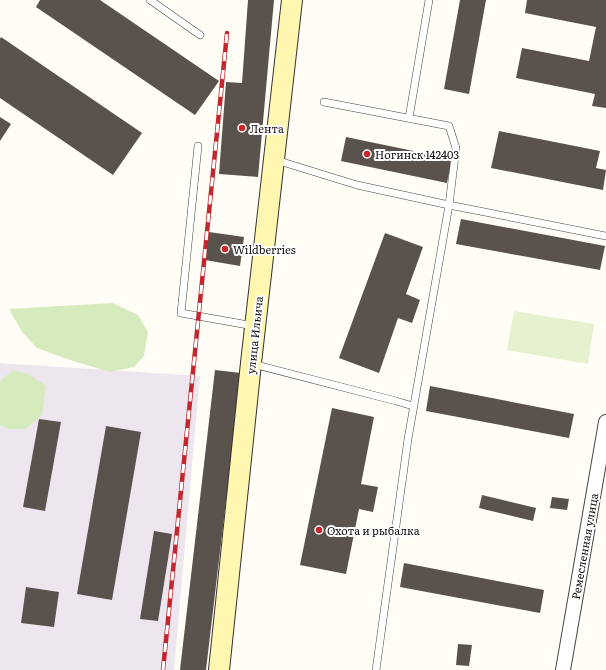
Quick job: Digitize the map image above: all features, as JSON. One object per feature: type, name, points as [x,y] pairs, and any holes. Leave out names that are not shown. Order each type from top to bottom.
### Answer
[{"type":"main road","name":"улица Ильича","points":[[219,670],[255,326],[292,0]]},
{"type":"street","name":"Ремесленная улица","points":[[563,670],[606,422]]},
{"type":"lane","points":[[150,0],[200,35]]},
{"type":"lane","points":[[409,118],[429,0]]},
{"type":"lane","points":[[324,102],[449,126],[456,148],[448,205],[408,438],[376,670]]},
{"type":"lane","points":[[198,146],[181,313],[255,326]]},
{"type":"lane","points":[[274,160],[357,184],[448,205],[606,236]]},
{"type":"lane","points":[[251,363],[413,406]]},
{"type":"shaded area","points":[[0,363],[200,376],[174,670],[0,670]]},
{"type":"green space","points":[[113,303],[138,315],[148,332],[144,356],[134,367],[110,372],[37,348],[22,332],[9,309]]},
{"type":"green space","points":[[514,311],[594,324],[588,364],[507,350]]},
{"type":"green space","points":[[14,370],[28,374],[46,386],[42,415],[26,429],[7,429],[0,425],[0,382]]},
{"type":"building","points":[[40,0],[100,0],[219,81],[195,115],[36,7]]},
{"type":"building","name":"Лента","points":[[248,0],[274,0],[258,177],[219,174],[226,82],[242,83]]},
{"type":"building","points":[[460,0],[486,0],[469,94],[444,89]]},
{"type":"building","points":[[527,0],[606,0],[606,108],[592,106],[595,94],[516,78],[522,48],[589,61],[596,27],[525,13]]},
{"type":"building","points":[[1,37],[142,133],[113,175],[0,98]]},
{"type":"building","points":[[0,117],[11,124],[0,141]]},
{"type":"building","points":[[499,131],[600,151],[596,168],[606,170],[603,190],[491,168]]},
{"type":"building","points":[[346,137],[452,159],[447,183],[341,161]]},
{"type":"building","points":[[461,219],[605,246],[600,270],[456,244]]},
{"type":"building","name":"Wildberries","points":[[209,232],[244,237],[240,266],[205,260]]},
{"type":"building","points":[[385,233],[423,247],[406,294],[420,300],[412,323],[398,318],[379,373],[339,358]]},
{"type":"building","points":[[215,370],[241,373],[206,670],[180,670]]},
{"type":"building","points":[[430,386],[574,414],[569,438],[426,411]]},
{"type":"building","points":[[332,408],[374,417],[361,484],[378,487],[373,512],[359,509],[346,574],[300,565]]},
{"type":"building","points":[[39,419],[61,422],[45,511],[23,507]]},
{"type":"building","points":[[106,426],[141,432],[112,600],[77,594]]},
{"type":"building","points":[[482,495],[536,508],[533,521],[479,508]]},
{"type":"building","points":[[552,497],[569,499],[567,510],[550,508]]},
{"type":"building","points":[[154,531],[172,534],[158,621],[140,619]]},
{"type":"building","points":[[404,563],[544,590],[540,613],[400,587]]},
{"type":"building","points":[[26,587],[59,592],[54,627],[21,623]]},
{"type":"building","points":[[458,644],[472,645],[469,666],[456,665]]},
{"type":"railway","points":[[163,670],[227,33]]},
{"type":"place","name":"Лента","points":[[242,128]]},
{"type":"place","name":"Ногинск 142403","points":[[367,154]]},
{"type":"place","name":"Wildberries","points":[[225,249]]},
{"type":"place","name":"Охота и рыбалка","points":[[319,530]]}]
